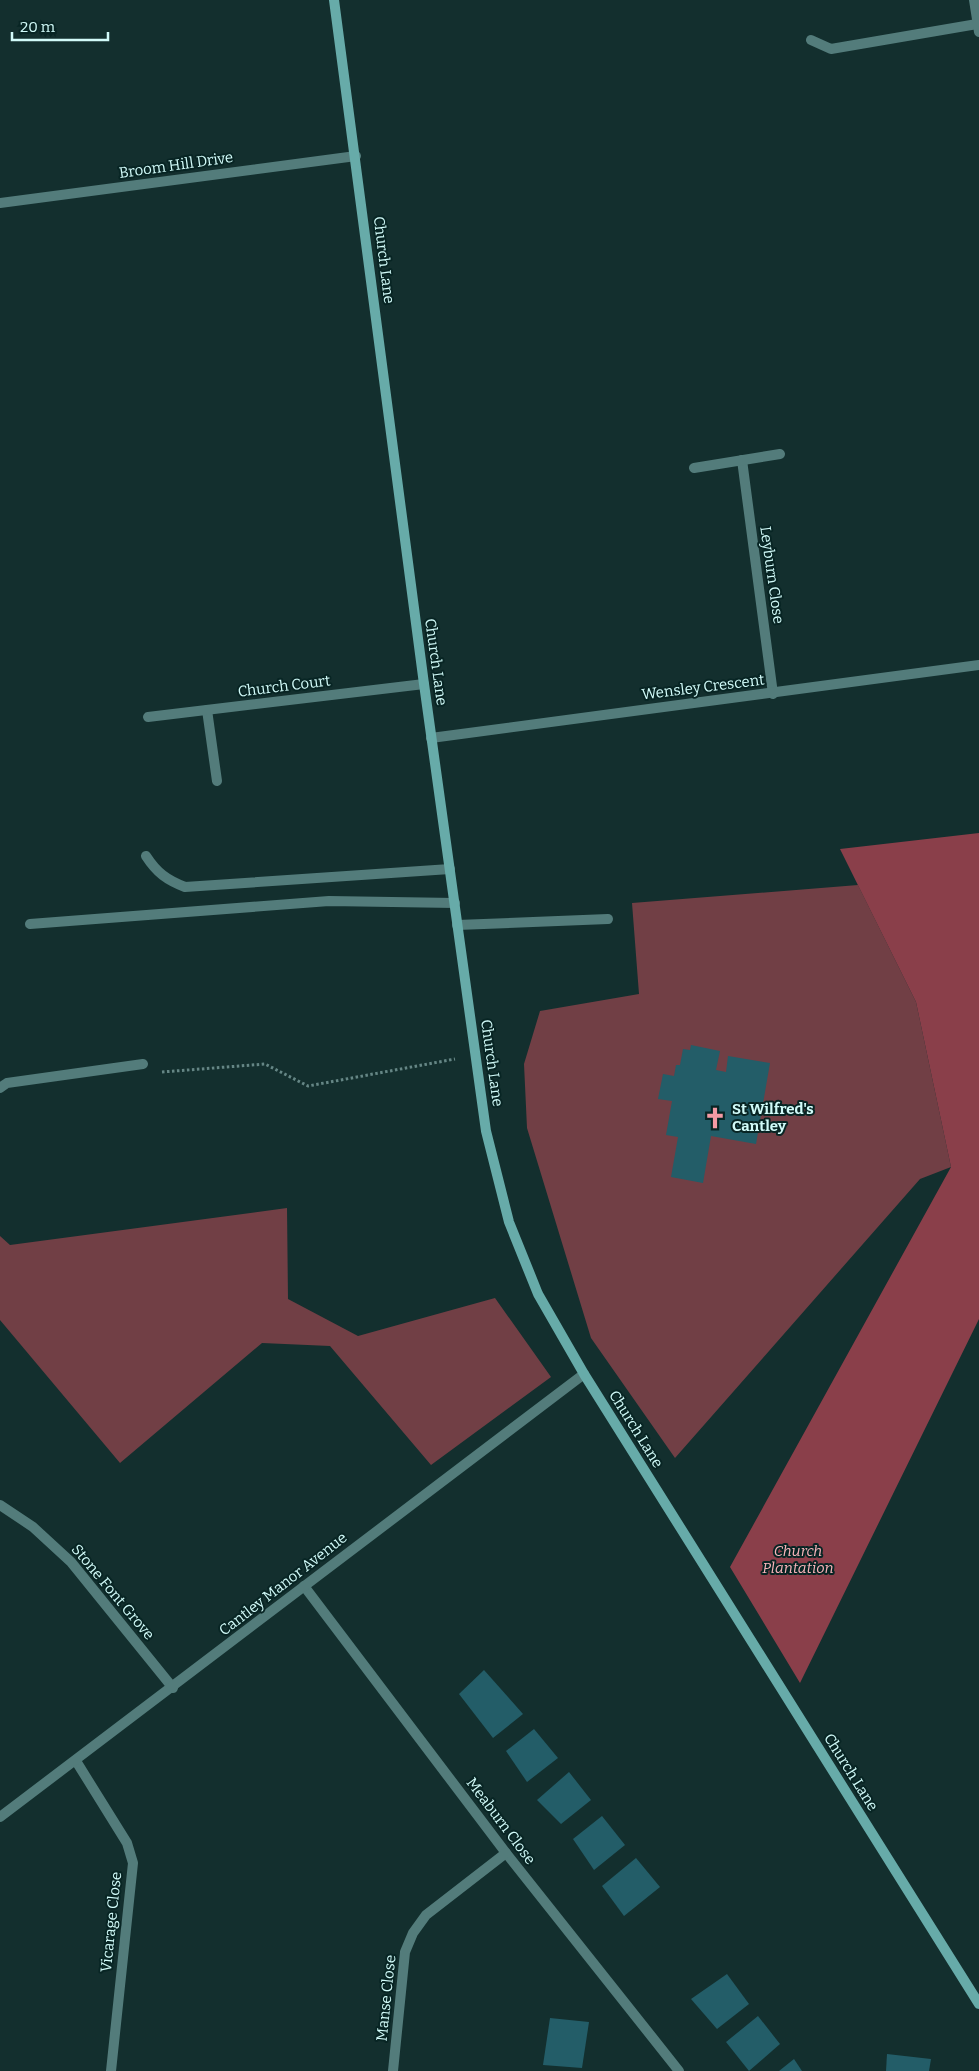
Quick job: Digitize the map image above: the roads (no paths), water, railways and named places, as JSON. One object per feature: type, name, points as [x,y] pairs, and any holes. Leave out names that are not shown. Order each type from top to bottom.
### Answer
[{"type":"street","name":"Church Lane","points":[[334,0],[431,738],[486,1131],[509,1222],[538,1294],[584,1374],[979,2004]]},
{"type":"street","points":[[811,40],[831,49],[978,28],[974,0]]},
{"type":"street","name":"Broom Hill Drive","points":[[0,203],[356,156]]},
{"type":"street","points":[[694,468],[780,454]]},
{"type":"street","name":"Leyburn Close","points":[[742,460],[773,694]]},
{"type":"street","name":"Wensley Crescent","points":[[431,738],[773,694],[979,665]]},
{"type":"street","name":"Church Court","points":[[148,718],[424,684]]},
{"type":"street","points":[[207,710],[217,781]]},
{"type":"street","points":[[146,856],[154,869],[166,880],[185,887],[450,870]]},
{"type":"street","points":[[30,924],[329,901],[454,903]]},
{"type":"street","points":[[457,925],[608,919]]},
{"type":"street","points":[[0,1088],[7,1083],[143,1064]]},
{"type":"street","name":"Cantley Manor Avenue","points":[[0,1817],[173,1688],[304,1586],[584,1374]]},
{"type":"street","name":"Stone Font Grove","points":[[0,1505],[33,1527],[71,1562],[173,1688]]},
{"type":"street","name":"Meaburn Close","points":[[304,1586],[506,1853],[679,2071]]},
{"type":"street","name":"Vicarage Close","points":[[76,1761],[127,1844],[133,1863],[111,2071]]},
{"type":"street","name":"Manse Close","points":[[393,2071],[405,1952],[413,1933],[426,1915],[506,1853]]},
{"type":"place","name":"St Wilfred's Cantley","points":[[715,1118]]},
{"type":"park label","name":"Church Plantation","points":[[798,1560]]}]
